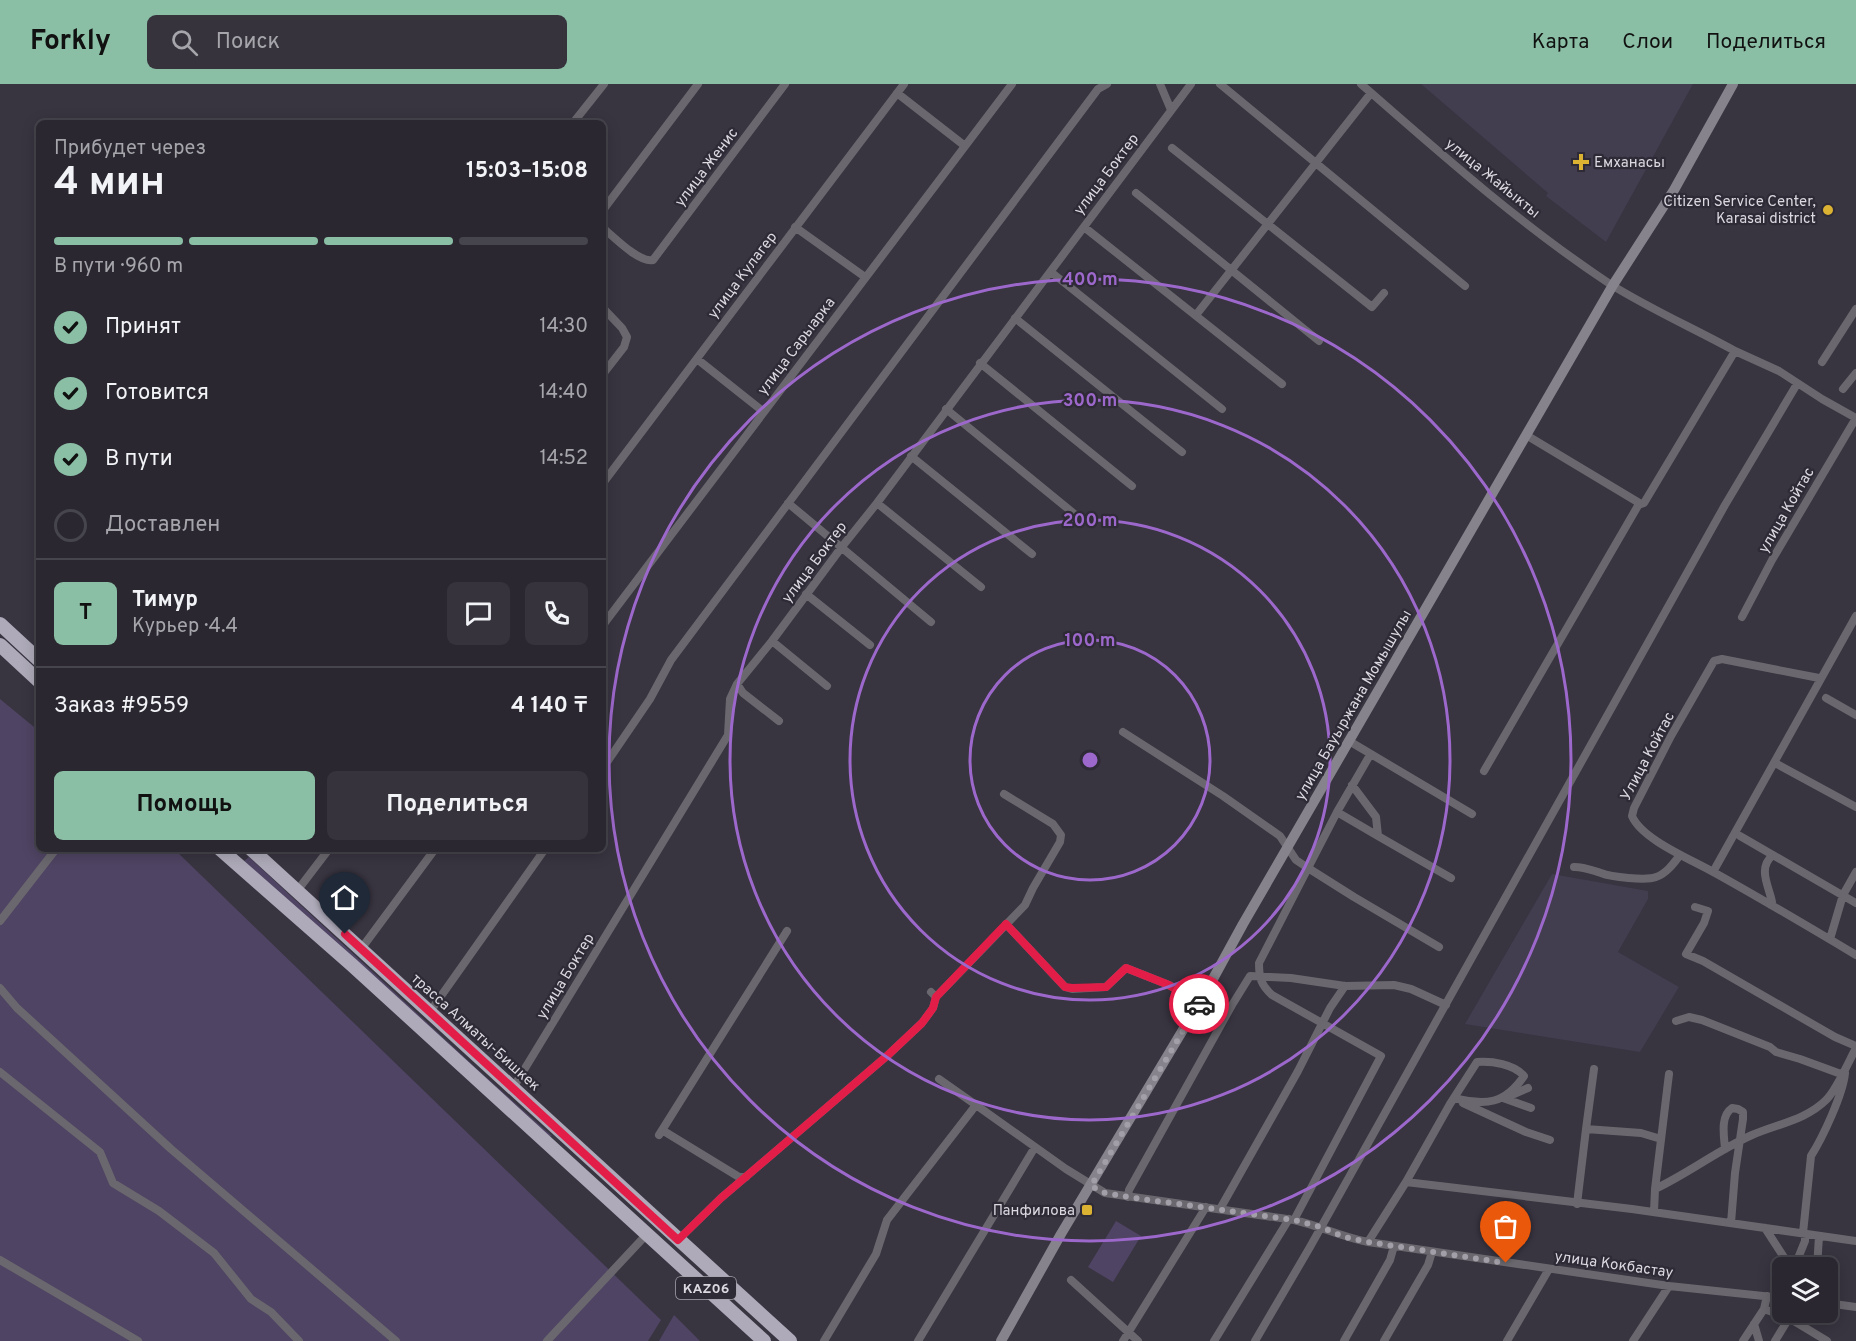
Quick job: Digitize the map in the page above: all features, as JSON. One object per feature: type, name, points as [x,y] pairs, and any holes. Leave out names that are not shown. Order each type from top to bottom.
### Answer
[{"type":"highway","points":[[0,624],[36,657]]},
{"type":"highway","points":[[0,645],[36,678]]},
{"type":"highway","name":"KАZ06","points":[[226,852],[764,1341]]},
{"type":"highway","name":"трасса Алматы-Бишкек","points":[[254,852],[678,1240]]},
{"type":"highway","points":[[554,1151],[567,1138]]},
{"type":"highway","name":"KАZ06","points":[[678,1240],[790,1341]]},
{"type":"street","points":[[606,206],[698,84]]},
{"type":"street","name":"улица Женис","points":[[606,231],[645,260],[653,260],[785,84]]},
{"type":"street","name":"улица Кулагер","points":[[606,479],[904,84]]},
{"type":"street","name":"улица Сарыарка","points":[[606,621],[1012,84]]},
{"type":"street","points":[[606,764],[650,699],[671,660],[1098,89],[1107,84]]},
{"type":"street","points":[[1160,84],[1171,110]]},
{"type":"street","name":"улица Боктер","points":[[513,1088],[728,735],[730,699],[737,684],[772,641],[1191,84]]},
{"type":"street","points":[[1220,84],[1465,286]]},
{"type":"street","name":"улица Жайыкты","points":[[1361,84],[1445,158],[1569,256],[1613,285],[1735,351],[1779,371],[1856,418]]},
{"type":"street","name":"улица Бауыржана Момышулы","points":[[1001,1341],[1613,285],[1674,190],[1733,84]]},
{"type":"street","points":[[575,120],[602,85]]},
{"type":"street","points":[[897,93],[965,146]]},
{"type":"street","points":[[1196,315],[1371,93]]},
{"type":"street","points":[[1172,148],[1372,308],[1384,293]]},
{"type":"street","points":[[1136,193],[1319,341]]},
{"type":"street","points":[[795,227],[865,278]]},
{"type":"street","points":[[1084,227],[1282,384]]},
{"type":"street","points":[[1051,272],[1222,409]]},
{"type":"street","points":[[1822,362],[1856,309]]},
{"type":"street","points":[[606,311],[627,337],[624,347],[606,370]]},
{"type":"street","points":[[1016,318],[1182,452]]},
{"type":"street","points":[[1484,771],[1639,504],[1644,503],[1735,351]]},
{"type":"street","points":[[697,359],[764,412]]},
{"type":"street","points":[[980,363],[1132,486]]},
{"type":"street","points":[[1843,389],[1856,374]]},
{"type":"street","points":[[1255,1341],[1715,523],[1797,384]]},
{"type":"street","points":[[946,409],[1083,521]]},
{"type":"street","name":"улица Койтас","points":[[1742,617],[1772,560],[1856,418]]},
{"type":"street","points":[[1526,435],[1639,504]]},
{"type":"street","points":[[911,456],[1032,554]]},
{"type":"street","points":[[877,502],[981,587]]},
{"type":"street","points":[[788,503],[931,622]]},
{"type":"street","points":[[806,594],[870,645]]},
{"type":"street","points":[[1856,616],[1713,872],[1856,954]]},
{"type":"street","points":[[772,641],[827,686]]},
{"type":"street","name":"Улица Койтас","points":[[1713,872],[1664,846],[1640,827],[1632,816],[1671,736],[1714,661],[1722,659],[1820,678]]},
{"type":"street","points":[[737,684],[743,693],[779,721]]},
{"type":"street","points":[[1826,698],[1856,715]]},
{"type":"street","points":[[1124,732],[1280,836],[1296,860],[1439,947]]},
{"type":"street","points":[[1349,741],[1472,814]]},
{"type":"street","points":[[1214,1341],[1292,1219],[1381,1056],[1272,995],[1262,986],[1259,976],[1259,963],[1337,812],[1370,755]]},
{"type":"street","points":[[1774,763],[1856,807]]},
{"type":"street","points":[[1352,785],[1376,817],[1378,836]]},
{"type":"street","points":[[678,1240],[721,1198],[888,1055],[922,1023],[933,1008],[934,994],[1025,905],[1032,888],[1060,842],[1061,835],[1053,824],[1004,794]]},
{"type":"street","points":[[1337,812],[1451,878]]},
{"type":"street","points":[[1740,836],[1856,903]]},
{"type":"street","points":[[0,921],[54,852]]},
{"type":"street","points":[[297,891],[327,852]]},
{"type":"street","points":[[361,949],[433,852]]},
{"type":"street","points":[[429,1013],[543,852]]},
{"type":"street","points":[[1574,867],[1588,867],[1601,874],[1618,877],[1654,879],[1680,855]]},
{"type":"street","points":[[1770,905],[1772,902],[1765,868],[1773,855]]},
{"type":"street","points":[[1280,863],[1296,860]]},
{"type":"street","points":[[1830,939],[1843,895],[1856,872]]},
{"type":"street","points":[[1655,1189],[1675,1180],[1740,1141],[1803,1116],[1827,1099],[1856,1047],[1702,960],[1686,954],[1704,923],[1708,911],[1695,907]]},
{"type":"street","points":[[1006,924],[1065,987],[1106,987],[1126,968],[1169,985],[1199,1002]]},
{"type":"street","points":[[746,1177],[739,1177],[660,1133],[787,931]]},
{"type":"street","points":[[1128,1197],[1129,1190],[1250,976],[1345,986],[1394,985],[1410,989],[1446,1005]]},
{"type":"street","points":[[1220,1209],[1330,1008],[1345,986]]},
{"type":"street","points":[[0,988],[17,1008],[171,1149],[396,1341]]},
{"type":"street","points":[[1676,1021],[1689,1017],[1702,1020],[1770,1047],[1776,1052],[1843,1071]]},
{"type":"street","points":[[1368,1242],[1477,1062],[1505,1065],[1522,1072],[1524,1076],[1503,1098]]},
{"type":"street","points":[[1577,1204],[1594,1069]]},
{"type":"street","points":[[1798,1257],[1802,1250],[1811,1156],[1842,1089],[1843,1071]]},
{"type":"street","points":[[0,1072],[100,1152],[113,1183],[159,1211],[214,1253],[251,1299],[271,1312],[299,1341]]},
{"type":"street","points":[[1654,1212],[1669,1074]]},
{"type":"street","name":"улица Кокбастау","points":[[939,1079],[1091,1186],[1105,1193],[1292,1219],[1321,1227],[1344,1237],[1432,1252],[1669,1286],[1772,1297]]},
{"type":"street","points":[[1454,1098],[1488,1103],[1528,1088]]},
{"type":"street","points":[[1454,1098],[1550,1140]]},
{"type":"street","points":[[1503,1098],[1531,1108]]},
{"type":"street","points":[[824,1341],[876,1254],[887,1220],[976,1106]]},
{"type":"street","points":[[1725,1149],[1725,1115],[1732,1108],[1738,1109],[1743,1112],[1731,1223]]},
{"type":"street","points":[[1586,1129],[1641,1133],[1661,1139]]},
{"type":"street","points":[[918,1341],[1035,1147]]},
{"type":"street","points":[[1406,1182],[1654,1212],[1856,1241]]},
{"type":"street","points":[[1123,1341],[1206,1207]]},
{"type":"street","points":[[1765,1228],[1785,1257]]},
{"type":"street","points":[[547,1341],[647,1234]]},
{"type":"street","points":[[1818,1257],[1819,1236]]},
{"type":"street","points":[[1344,1341],[1390,1260],[1394,1246]]},
{"type":"street","points":[[1384,1341],[1425,1272],[1432,1252]]},
{"type":"street","points":[[0,1260],[138,1341]]},
{"type":"street","points":[[1507,1341],[1549,1269]]},
{"type":"street","points":[[1071,1280],[1138,1341]]},
{"type":"street","points":[[1633,1341],[1669,1286]]},
{"type":"street","points":[[1743,1341],[1764,1309],[1767,1296]]},
{"type":"street","points":[[1838,1305],[1856,1307]]},
{"type":"street","points":[[1764,1309],[1772,1312]]},
{"type":"street","points":[[1775,1341],[1786,1323]]},
{"type":"street","points":[[1797,1323],[1827,1341]]},
{"type":"street","points":[[1754,1324],[1759,1341]]},
{"type":"shaded area","name":"Емханасы","points":[[1421,84],[1693,84],[1606,242],[1546,196],[1548,193]]},
{"type":"shaded area","points":[[0,699],[36,729],[36,852],[177,852],[661,1320],[648,1341],[0,1341]]},
{"type":"shaded area","points":[[249,857],[552,1136],[545,1138],[244,861]]},
{"type":"shaded area","points":[[1552,874],[1648,891],[1648,899],[1618,952],[1679,987],[1640,1052],[1465,1024]]},
{"type":"shaded area","points":[[1116,1221],[1141,1236],[1113,1282],[1088,1267]]},
{"type":"shaded area","points":[[674,1315],[700,1341],[659,1341]]},
{"type":"way so far","points":[[1199,1004],[1091,1186],[1105,1193],[1128,1197],[1294,1220],[1321,1227],[1344,1237],[1368,1242],[1506,1263]]},
{"type":"place","name":"Емханасы","points":[[1581,162]]},
{"type":"place","name":"Citizen Service Center, Karasai district","points":[[1828,210]]},
{"type":"place","name":"Панфилова","points":[[1087,1210]]},
{"type":"route","points":[[345,934],[678,1240],[721,1198],[888,1055],[922,1023],[933,1008],[936,997],[1006,924],[1065,987],[1106,987],[1126,968],[1169,985],[1199,1004]]}]
